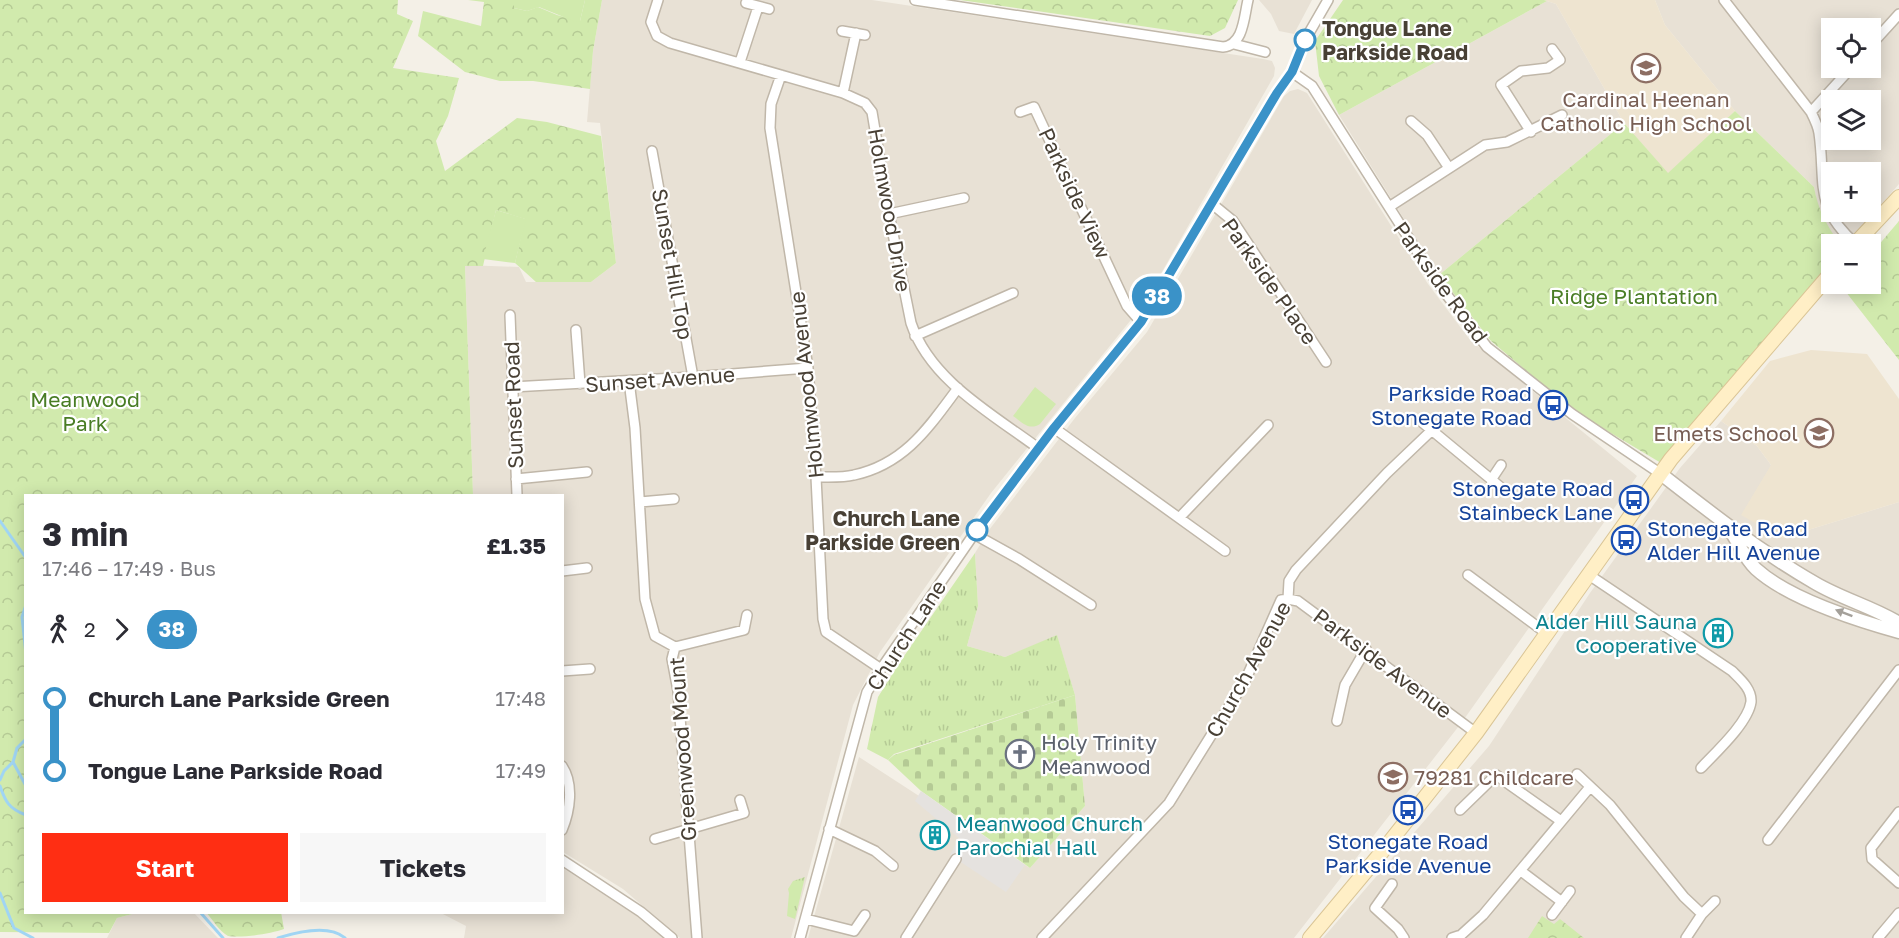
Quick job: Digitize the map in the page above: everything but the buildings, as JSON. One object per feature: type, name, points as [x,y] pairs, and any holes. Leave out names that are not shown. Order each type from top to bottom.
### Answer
[{"type":"main road","points":[[1865,234],[1899,197]]},
{"type":"main road","points":[[1310,938],[1476,733],[1671,459],[1821,285]]},
{"type":"street","name":"Holmwood Drive","points":[[658,0],[651,22],[657,36],[670,43],[843,93],[865,103],[872,112],[889,214],[915,336],[926,355],[958,388],[1038,448]]},
{"type":"street","points":[[915,0],[1223,47],[1234,44],[1265,52]]},
{"type":"street","points":[[1234,44],[1240,33],[1248,0]]},
{"type":"street","name":"Church Lane","points":[[800,938],[867,692],[974,534],[1038,448],[1141,322],[1277,93],[1292,72],[1305,40],[1328,0]]},
{"type":"street","points":[[1724,0],[1811,111],[1819,132],[1824,201],[1844,234]]},
{"type":"street","points":[[747,3],[769,9]]},
{"type":"street","points":[[740,62],[758,7]]},
{"type":"street","points":[[1881,33],[1899,14]]},
{"type":"street","points":[[842,31],[861,34],[843,93]]},
{"type":"street","points":[[1531,132],[1501,85],[1521,71],[1548,68],[1560,60],[1552,49]]},
{"type":"street","name":"Parkside Road","points":[[1292,72],[1312,86],[1436,281],[1487,347],[1572,414],[1660,474]]},
{"type":"street","name":"Holmwood Avenue","points":[[781,75],[771,104],[770,128],[808,368],[823,619],[826,632],[881,669]]},
{"type":"street","points":[[1811,111],[1842,78]]},
{"type":"street","name":"Parkside View","points":[[1020,112],[1034,107],[1127,306],[1141,322]]},
{"type":"street","points":[[1389,207],[1485,145],[1508,142],[1562,115]]},
{"type":"street","points":[[1411,121],[1427,135],[1449,168]]},
{"type":"street","name":"Sunset Hill Top","points":[[652,151],[693,377]]},
{"type":"street","points":[[889,214],[964,198]]},
{"type":"street","name":"Parkside Place","points":[[1211,203],[1233,221],[1326,362]]},
{"type":"street","points":[[915,336],[1013,293]]},
{"type":"street","name":"Sunset Road","points":[[510,315],[517,494]]},
{"type":"street","points":[[576,330],[580,384]]},
{"type":"street","name":"Sunset Avenue","points":[[512,387],[808,368]]},
{"type":"street","name":"Greenwood Mount","points":[[629,381],[635,428],[645,599],[655,636],[675,647],[672,659],[678,691],[697,938]]},
{"type":"street","points":[[816,477],[852,475],[879,467],[905,451],[923,435],[958,388]]},
{"type":"street","points":[[1424,423],[1504,490]]},
{"type":"street","points":[[1180,518],[1268,425]]},
{"type":"street","points":[[1054,428],[1225,551]]},
{"type":"street","name":"Church Avenue","points":[[1042,938],[1169,802],[1245,681],[1281,600],[1287,599],[1289,581],[1296,570],[1386,473],[1431,431]]},
{"type":"street","points":[[1491,480],[1501,465]]},
{"type":"street","points":[[516,479],[587,472]]},
{"type":"street","points":[[1660,474],[1728,526],[1818,585],[1899,623]]},
{"type":"street","points":[[640,502],[674,499]]},
{"type":"street","points":[[1728,526],[1754,568],[1778,585],[1802,597],[1899,632]]},
{"type":"street","points":[[974,534],[1019,559],[1091,605]]},
{"type":"street","points":[[564,571],[587,568]]},
{"type":"street","points":[[1468,575],[1546,633]]},
{"type":"street","points":[[1589,575],[1732,671],[1749,691],[1751,701],[1739,726],[1701,768]]},
{"type":"street","name":"Parkside Avenue","points":[[1287,599],[1298,601],[1366,649],[1476,733]]},
{"type":"street","points":[[675,647],[744,630],[747,615]]},
{"type":"street","points":[[1337,721],[1345,685],[1366,649]]},
{"type":"street","points":[[564,671],[590,669]]},
{"type":"street","points":[[1768,840],[1899,670]]},
{"type":"street","points":[[564,773],[570,793],[568,818],[564,826]]},
{"type":"street","points":[[1577,774],[1610,805],[1684,897],[1702,914]]},
{"type":"street","points":[[1460,810],[1496,775],[1561,821]]},
{"type":"street","points":[[1452,938],[1461,935],[1484,915],[1590,787]]},
{"type":"street","points":[[656,838],[744,813],[740,800]]},
{"type":"street","points":[[1899,812],[1870,848],[1872,859],[1899,883]]},
{"type":"street","points":[[830,829],[875,851],[892,866]]},
{"type":"street","points":[[906,938],[956,859]]},
{"type":"street","points":[[564,861],[641,912],[672,938]]},
{"type":"street","points":[[1521,871],[1562,902]]},
{"type":"street","points":[[1392,884],[1375,908],[1398,929],[1404,938]]},
{"type":"street","points":[[1552,915],[1570,891]]},
{"type":"street","points":[[1686,938],[1714,901]]},
{"type":"street","points":[[1878,938],[1899,913]]},
{"type":"street","points":[[806,919],[854,931],[865,915]]},
{"type":"shaded area","points":[[602,0],[872,0],[1263,59],[1272,61],[1275,68],[1274,76],[1143,305],[991,493],[880,652],[853,705],[791,938],[680,938],[623,889],[564,853],[564,494],[473,494],[465,265],[519,267],[526,282],[591,282],[616,263],[600,123],[587,122],[593,51]]},
{"type":"shaded area","points":[[1259,0],[1312,0],[1294,34],[1279,31],[1271,14]]},
{"type":"shaded area","name":"Cardinal Heenan Catholic High School","points":[[1544,0],[1655,0],[1665,25],[1735,111],[1668,174],[1624,123],[1556,4]]},
{"type":"shaded area","points":[[1655,0],[1899,0],[1899,184],[1881,205],[1881,162],[1821,162],[1821,214],[1814,187],[1735,111],[1665,25]]},
{"type":"shaded area","points":[[1547,1],[1556,4],[1624,123],[1439,275],[1339,115]]},
{"type":"shaded area","points":[[1298,89],[1307,93],[1428,284],[1470,340],[1637,476],[1462,722],[1294,938],[808,938],[859,757],[1030,868],[1085,806],[1075,695],[1057,636],[1005,657],[967,646],[978,606],[975,553],[989,530],[1075,418],[1147,332],[1284,96]]},
{"type":"shaded area","points":[[1824,222],[1866,222],[1856,234],[1832,234]]},
{"type":"shaded area","name":"Elmets School","points":[[1811,350],[1867,354],[1899,399],[1899,502],[1782,538],[1741,515],[1771,465],[1757,446],[1721,421],[1770,361]]},
{"type":"shaded area","points":[[1721,421],[1757,446],[1771,465],[1782,538],[1899,502],[1899,938],[1323,938],[1489,746],[1590,593],[1680,468]]},
{"type":"shaded area","points":[[921,791],[1025,865],[1006,892],[950,855],[959,838],[915,801]]},
{"type":"shaded area","points":[[564,869],[641,919],[663,938],[464,938],[466,926],[443,914],[564,914]]},
{"type":"shaded area","points":[[132,914],[195,914],[218,938],[107,938],[117,918]]},
{"type":"green space","name":"Meanwood Park","points":[[0,0],[398,0],[397,14],[413,21],[393,68],[459,78],[448,116],[436,141],[445,171],[517,118],[547,122],[601,136],[616,263],[591,282],[536,282],[515,263],[525,219],[496,210],[483,266],[465,266],[473,494],[24,494],[24,914],[132,914],[117,918],[109,933],[0,932]]},
{"type":"green space","points":[[468,0],[514,0],[514,8],[527,11],[538,7],[580,21],[585,0],[602,0],[593,51],[590,89],[533,81],[500,81],[465,72],[418,36],[423,11],[481,26],[484,2]]},
{"type":"green space","points":[[514,0],[585,0],[580,21],[576,22],[539,7],[527,11],[514,8]]},
{"type":"green space","points":[[960,0],[1238,0],[1225,28],[1210,36]]},
{"type":"green space","points":[[1343,0],[1547,1],[1339,115],[1319,76],[1315,41]]},
{"type":"green space","name":"Ridge Plantation","points":[[1735,111],[1814,187],[1821,210],[1821,222],[1826,222],[1833,234],[1821,234],[1821,274],[1661,463],[1574,411],[1491,341],[1439,275],[1624,123],[1668,173]]},
{"type":"green space","points":[[496,210],[526,219],[515,263],[483,259]]},
{"type":"green space","points":[[1899,221],[1899,360],[1847,294],[1881,294],[1881,242]]},
{"type":"green space","points":[[1035,387],[1056,404],[1040,424],[1032,427],[1013,416]]},
{"type":"green space","points":[[975,553],[978,606],[967,646],[1005,657],[1057,635],[1075,695],[894,754],[888,760],[867,749],[878,697]]},
{"type":"green space","points":[[1075,695],[1085,806],[1030,868],[921,791],[888,760],[894,755]]},
{"type":"green space","points":[[805,877],[795,919],[787,916],[788,889],[793,881]]},
{"type":"green space","points":[[208,914],[281,914],[284,929],[256,935],[228,936]]},
{"type":"green space","points":[[1542,916],[1554,924],[1560,919],[1584,938],[1528,938]]},
{"type":"waterway","points":[[0,521],[24,555]]},
{"type":"waterway","points":[[24,611],[22,617],[24,636]]},
{"type":"waterway","points":[[24,741],[17,748],[13,762],[24,782]]},
{"type":"waterway","points":[[0,780],[4,771],[13,762]]},
{"type":"waterway","points":[[0,786],[8,804],[24,814]]},
{"type":"waterway","points":[[0,893],[14,928],[33,938]]},
{"type":"waterway","points":[[202,914],[223,938]]},
{"type":"waterway","points":[[278,938],[313,930],[330,931],[345,938]]},
{"type":"bus line","name":"38","points":[[977,530],[1054,428],[1141,322],[1277,93],[1292,72],[1305,40]]},
{"type":"place","name":"Tongue Lane Parkside Road","points":[[1305,40]]},
{"type":"place","name":"Cardinal Heenan Catholic High School","points":[[1646,68]]},
{"type":"place","name":"Parkside Road Stonegate Road","points":[[1553,405]]},
{"type":"place","name":"Elmets School","points":[[1819,433]]},
{"type":"place","name":"Stonegate Road Stainbeck Lane","points":[[1634,500]]},
{"type":"place","name":"Church Lane Parkside Green","points":[[977,530]]},
{"type":"place","name":"Stonegate Road Alder Hill Avenue","points":[[1626,540]]},
{"type":"place","name":"Alder Hill Sauna Cooperative","points":[[1718,633]]},
{"type":"place","name":"Holy Trinity Meanwood","points":[[1020,754]]},
{"type":"place","name":"79281 Childcare","points":[[1393,777]]},
{"type":"place","name":"Stonegate Road Parkside Avenue","points":[[1408,810]]},
{"type":"place","name":"Meanwood Church Parochial Hall","points":[[935,835]]}]
